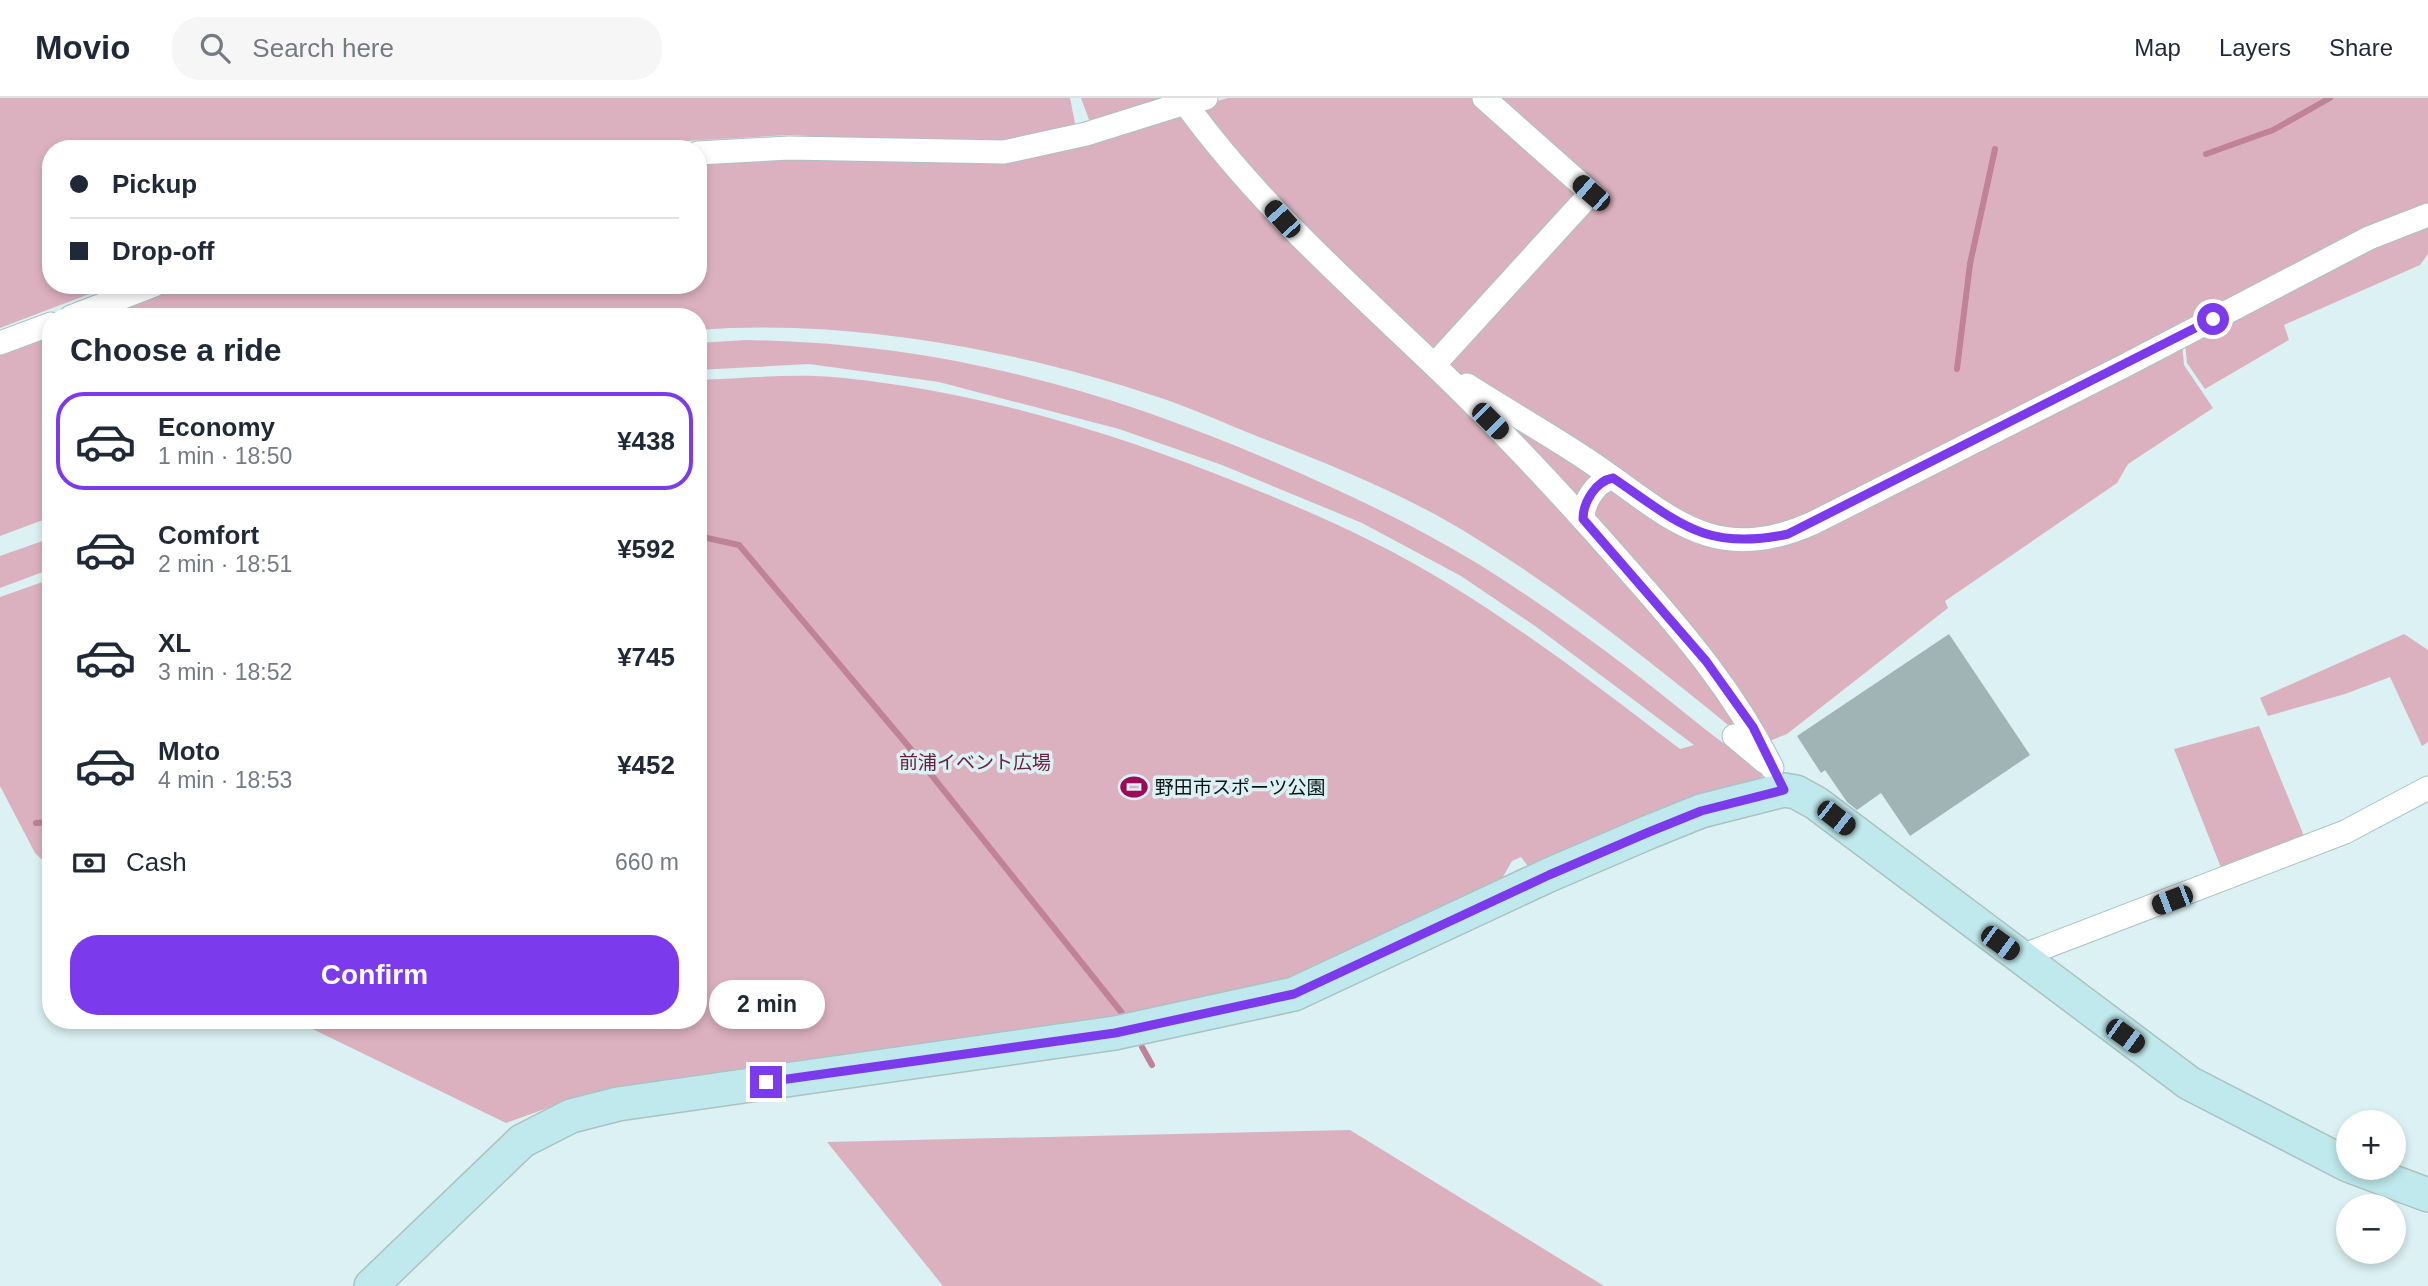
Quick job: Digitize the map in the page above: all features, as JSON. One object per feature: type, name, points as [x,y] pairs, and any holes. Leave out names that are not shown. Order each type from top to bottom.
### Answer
[{"type":"street","points":[[1434,365],[1591,193],[1484,98]]},
{"type":"street","points":[[707,153],[789,148],[1004,152],[1086,134],[1196,101],[1219,148],[1282,219],[1434,365],[1583,519],[1706,661],[1753,727],[1778,779]]},
{"type":"street","points":[[1434,365],[1613,478],[1665,516],[1709,535],[1748,540],[1788,534],[2124,366],[2370,237],[2428,215]]},
{"type":"street","points":[[94,308],[131,294]]},
{"type":"street","points":[[0,344],[42,328]]},
{"type":"street","points":[[1583,519],[1586,503],[1600,483],[1613,478]]},
{"type":"street","points":[[1734,736],[1778,779],[1816,803],[2189,1083],[2336,1159]]},
{"type":"street","points":[[371,1286],[523,1141],[571,1116],[631,1102],[1115,1033],[1294,994],[1549,875],[1778,779]]},
{"type":"street","points":[[2019,957],[2345,832],[2428,788]]},
{"type":"street","points":[[2388,1180],[2428,1195]]},
{"type":"green space","points":[[0,98],[1070,98],[1075,123],[1073,129],[993,145],[790,135],[703,140],[42,140],[42,294],[89,294],[53,308],[42,308],[42,312],[0,328]]},
{"type":"green space","points":[[1081,98],[1180,98],[1091,125]]},
{"type":"green space","points":[[1228,98],[1474,98],[1580,191],[1432,358],[1318,247],[1199,109],[1201,105]]},
{"type":"green space","points":[[1490,98],[2428,98],[2428,208],[2020,412],[1767,532],[1703,528],[1448,371],[1447,360],[1600,194]]},
{"type":"green space","points":[[1178,113],[1621,569],[1759,750],[1621,640],[1514,563],[1451,523],[1398,495],[1186,407],[1050,365],[992,352],[872,334],[813,329],[707,330],[707,308],[108,308],[144,294],[707,294],[707,158],[959,160]]},
{"type":"green space","points":[[2428,222],[2428,254],[2420,265],[2284,325],[2289,340],[2205,389],[2187,363],[2185,342],[2258,303]]},
{"type":"green space","points":[[42,333],[42,520],[0,536],[0,349]]},
{"type":"green space","name":"野田市スポーツ公園","points":[[746,340],[816,343],[950,360],[1015,374],[1143,411],[1272,461],[1404,522],[1499,577],[1610,655],[1763,771],[1761,781],[1532,872],[1521,857],[1512,861],[1496,889],[1445,916],[1270,985],[1134,1011],[1133,1014],[578,1097],[506,1123],[313,1029],[707,1029],[707,380],[771,376],[844,378],[946,393],[1047,417],[1196,466],[1322,518],[1422,568],[1537,642],[1680,749],[1694,745],[1535,626],[1461,576],[1362,523],[1222,465],[1119,429],[939,382],[809,364],[707,370],[707,342]]},
{"type":"green space","points":[[2182,343],[2184,365],[2213,408],[2128,464],[2117,483],[1945,601],[1948,608],[1787,734],[1767,742],[1590,511],[1609,485],[1747,548]]},
{"type":"green space","points":[[1483,405],[1597,473],[1577,501]]},
{"type":"green space","points":[[42,541],[42,572],[0,588],[0,556]]},
{"type":"green space","points":[[42,582],[42,860],[35,853],[0,786],[0,597]]},
{"type":"green space","points":[[2404,634],[2428,650],[2428,742],[2422,746],[2390,677],[2345,694],[2268,716],[2260,698]]},
{"type":"green space","points":[[2259,726],[2304,836],[2222,870],[2174,749]]},
{"type":"green space","points":[[1350,1130],[1604,1286],[943,1286],[827,1142]]},
{"type":"building","points":[[1949,634],[2030,755],[1910,836],[1881,793],[1857,810],[1847,802],[1825,770],[1821,773],[1797,736]]},
{"type":"waterway","points":[[2206,154],[2273,130],[2330,98]]},
{"type":"waterway","points":[[1957,369],[1970,264],[1995,149]]},
{"type":"waterway","points":[[707,538],[739,545],[909,747],[1122,1013]]},
{"type":"waterway","points":[[36,823],[42,823]]},
{"type":"waterway","points":[[1142,1047],[1152,1065]]},
{"type":"place","name":"野田市スポーツ公園","points":[[1134,787]]},
{"type":"route","points":[[766,1082],[1115,1033],[1294,994],[1549,875],[1649,832],[1701,811],[1784,790],[1753,727],[1706,661],[1583,519],[1586,503],[1600,483],[1613,478],[1665,516],[1686,528],[1709,535],[1730,540],[1748,540],[1788,534],[2213,319]]},
{"type":"park label","name":"前浦イベント広場","points":[[975,762]]}]
